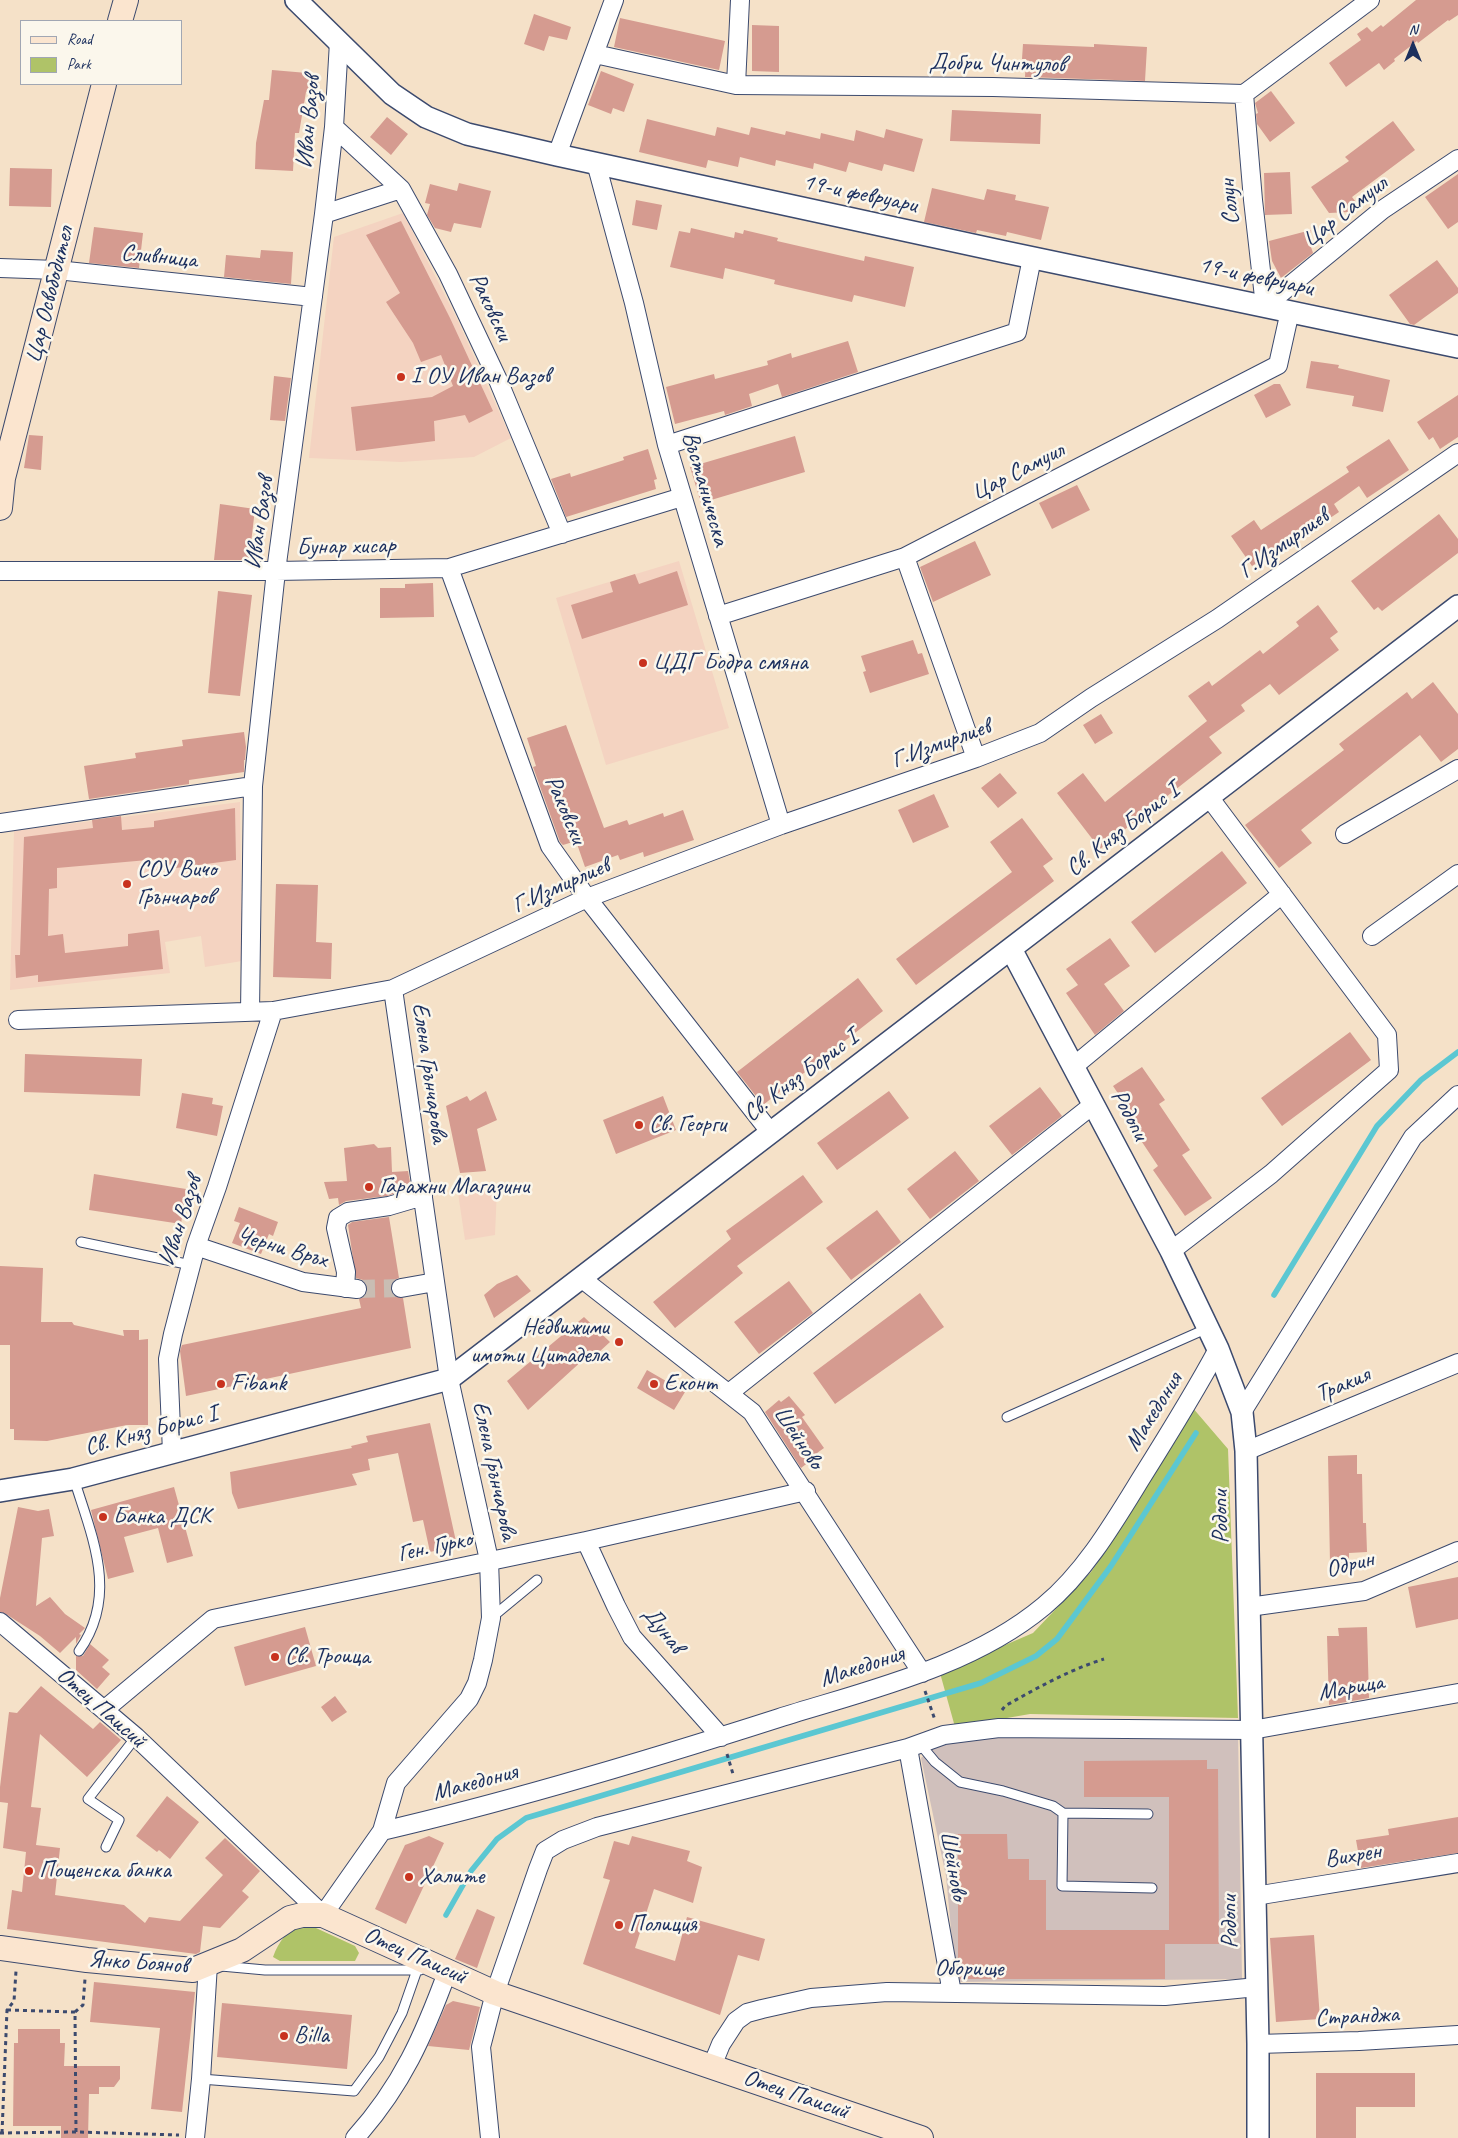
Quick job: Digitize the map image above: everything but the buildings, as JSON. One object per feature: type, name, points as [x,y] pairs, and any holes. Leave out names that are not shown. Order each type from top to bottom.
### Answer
[{"type":"main road","points":[[120,20],[126,0]]},
{"type":"main road","name":"Цар Освободител","points":[[0,508],[2,478],[104,85]]},
{"type":"main road","name":"Янко Боянов","points":[[0,1948],[87,1960],[194,1970],[242,1950],[290,1918],[302,1915],[323,1915]]},
{"type":"main road","name":"Отец Паисий","points":[[323,1915],[448,1970],[495,1993],[921,2138]]},
{"type":"street","name":"19-и февруари","points":[[296,0],[392,94],[426,117],[468,134],[1032,258],[1458,347]]},
{"type":"street","points":[[557,155],[614,0]]},
{"type":"street","points":[[736,86],[740,0]]},
{"type":"street","points":[[1244,94],[1370,0]]},
{"type":"street","name":"Иван Вазов","points":[[250,1012],[253,786],[276,571],[297,427],[324,214],[334,127],[339,42]]},
{"type":"street","name":"Добри Чинтулов","points":[[594,54],[736,86],[993,87],[1244,94]]},
{"type":"street","name":"Солун","points":[[1244,94],[1252,200],[1265,306]]},
{"type":"street","name":"Раковски","points":[[334,127],[401,189],[448,274],[498,380],[562,534]]},
{"type":"street","name":"Цар Самуил","points":[[1265,306],[1382,210],[1458,159]]},
{"type":"street","name":"Въстаническа","points":[[596,163],[634,303],[667,445],[781,825]]},
{"type":"street","points":[[324,214],[401,189]]},
{"type":"street","points":[[667,445],[1017,332],[1032,258]]},
{"type":"street","name":"Сливница","points":[[0,268],[56,270],[312,297]]},
{"type":"street","name":"Цар Самуил","points":[[718,616],[905,557],[1278,365],[1290,311]]},
{"type":"street","name":"Г.Измирлиев","points":[[18,1020],[250,1012],[273,1010],[393,989],[587,898],[781,825],[976,758],[1040,733],[1091,698],[1217,619],[1458,452]]},
{"type":"street","name":"Бунар хисар","points":[[0,571],[276,571],[449,568],[682,497]]},
{"type":"street","points":[[905,557],[976,758]]},
{"type":"street","name":"Раковски","points":[[449,568],[550,846],[587,898],[771,1132]]},
{"type":"street","name":"Св. Княз Борис I","points":[[0,1491],[74,1478],[449,1379],[1458,606]]},
{"type":"street","points":[[1345,834],[1458,769]]},
{"type":"street","points":[[0,823],[253,786]]},
{"type":"street","points":[[1171,1251],[1271,1174],[1388,1070],[1387,1035],[1209,796]]},
{"type":"street","points":[[1372,936],[1458,874]]},
{"type":"street","points":[[1074,1066],[1282,894]]},
{"type":"street","name":"Родопи","points":[[1010,949],[1171,1251],[1218,1349],[1242,1412],[1246,1451],[1258,2044],[1258,2138]]},
{"type":"street","name":"Елена Грънчарова","points":[[323,1915],[382,1831],[396,1783],[469,1699],[477,1683],[484,1660],[491,1618],[489,1560],[449,1379],[393,989]]},
{"type":"street","name":"Иван Вазов","points":[[172,1452],[168,1359],[196,1246],[218,1188],[273,1010]]},
{"type":"street","points":[[1242,1412],[1413,1137],[1458,1095]]},
{"type":"street","points":[[729,1393],[1094,1104]]},
{"type":"street","name":"Черни Връх","points":[[196,1246],[303,1282],[351,1288],[336,1228],[338,1218],[348,1212],[389,1206],[423,1196]]},
{"type":"street","name":"Шейново","points":[[581,1278],[752,1412],[806,1491],[923,1680]]},
{"type":"street","points":[[401,1288],[435,1282]]},
{"type":"street","name":"Македония","points":[[382,1831],[467,1812],[923,1680],[1016,1628],[1047,1604],[1093,1552],[1196,1390],[1218,1349]]},
{"type":"street","name":"Тракия","points":[[1246,1451],[1458,1363]]},
{"type":"street","name":"Ген. Гурко","points":[[104,1710],[213,1619],[586,1541],[806,1491]]},
{"type":"street","name":"Дунав","points":[[586,1541],[632,1637],[721,1737]]},
{"type":"street","name":"Одрин","points":[[1249,1607],[1364,1591],[1458,1551]]},
{"type":"street","name":"Отец Паисий","points":[[0,1622],[136,1737],[323,1915]]},
{"type":"street","name":"Марица","points":[[490,2138],[481,2047],[495,1993],[545,1851],[563,1840],[606,1825],[914,1746],[944,1735],[999,1728],[1252,1730],[1458,1693]]},
{"type":"street","name":"Шейново","points":[[914,1746],[952,1993]]},
{"type":"street","name":"Вихрен","points":[[1255,1896],[1458,1864]]},
{"type":"street","points":[[195,2137],[201,2078],[208,1964]]},
{"type":"street","points":[[355,2138],[398,2083],[414,2054],[448,1970]]},
{"type":"street","name":"Оборище","points":[[712,2066],[721,2044],[736,2021],[747,2013],[810,1998],[887,1992],[1165,1996],[1257,1988]]},
{"type":"street","name":"Странджа","points":[[1258,2044],[1360,2041],[1458,2035]]},
{"type":"lane","points":[[81,1242],[191,1265]]},
{"type":"lane","points":[[1007,1417],[1208,1328]]},
{"type":"lane","points":[[74,1478],[97,1552],[100,1572],[95,1622],[90,1636],[79,1651]]},
{"type":"lane","points":[[491,1618],[536,1580]]},
{"type":"lane","points":[[106,1847],[119,1820],[88,1799],[136,1737]]},
{"type":"lane","points":[[914,1746],[960,1782],[1002,1791],[1053,1806],[1063,1813],[1148,1814]]},
{"type":"lane","points":[[1063,1813],[1062,1886],[1152,1888]]},
{"type":"lane","points":[[208,1964],[264,1970],[448,1970]]},
{"type":"lane","points":[[201,2078],[354,2091],[379,2057],[402,2013],[416,1970]]},
{"type":"path","points":[[986,1730],[1006,1706],[1084,1665],[1104,1659]]},
{"type":"path","points":[[923,1680],[932,1714]]},
{"type":"path","points":[[7,2010],[75,2012],[83,2005],[87,1960]]},
{"type":"path","points":[[15,1985],[14,2000],[7,2010],[1,2133],[76,2132],[195,2137]]},
{"type":"path","points":[[75,2012],[76,2132]]},
{"type":"shaded area","name":"I ОУ Иван Вазов","points":[[403,213],[456,317],[511,438],[474,457],[401,462],[309,458],[334,237]]},
{"type":"shaded area","name":"ЦДГ Бодра смяна","points":[[679,561],[729,728],[606,765],[556,598]]},
{"type":"shaded area","name":"СОУ Вичо Грънчаров","points":[[240,802],[242,961],[205,967],[201,936],[165,942],[170,973],[10,990],[14,831]]},
{"type":"shaded area","points":[[497,1189],[495,1235],[465,1240],[458,1193]]},
{"type":"shaded area","points":[[1238,1730],[1242,1979],[956,1982],[946,1876],[921,1758],[933,1747],[962,1737]]},
{"type":"green space","points":[[1192,1407],[1228,1449],[1238,1718],[1030,1714],[955,1727],[940,1673],[1033,1633],[1091,1572],[1134,1508]]},
{"type":"green space","points":[[303,1922],[355,1946],[359,1953],[355,1961],[280,1961],[273,1957],[285,1936]]},
{"type":"waterway","points":[[1274,1295],[1377,1126],[1421,1080],[1458,1052]]},
{"type":"waterway","points":[[446,1915],[471,1871],[497,1839],[526,1818],[981,1683],[1036,1656],[1057,1639],[1111,1566],[1196,1433]]},
{"type":"tunnel","points":[[357,1289],[401,1288]]},
{"type":"place","name":"I ОУ Иван Вазов","points":[[401,377]]},
{"type":"place","name":"ЦДГ Бодра смяна","points":[[643,663]]},
{"type":"place","name":"СОУ Вичо Грънчаров","points":[[127,884]]},
{"type":"place","name":"Св. Георги","points":[[639,1125]]},
{"type":"place","name":"Гаражни Магазини","points":[[369,1187]]},
{"type":"place","name":"Недвижими имоти Цитадела","points":[[619,1342]]},
{"type":"place","name":"Fibank","points":[[221,1384]]},
{"type":"place","name":"Еконт","points":[[654,1384]]},
{"type":"place","name":"Банка ДСК","points":[[103,1517]]},
{"type":"place","name":"Св. Троица","points":[[275,1657]]},
{"type":"place","name":"Пощенска банка","points":[[29,1871]]},
{"type":"place","name":"Халите","points":[[409,1877]]},
{"type":"place","name":"Полиция","points":[[619,1925]]},
{"type":"place","name":"Billa","points":[[284,2036]]}]
